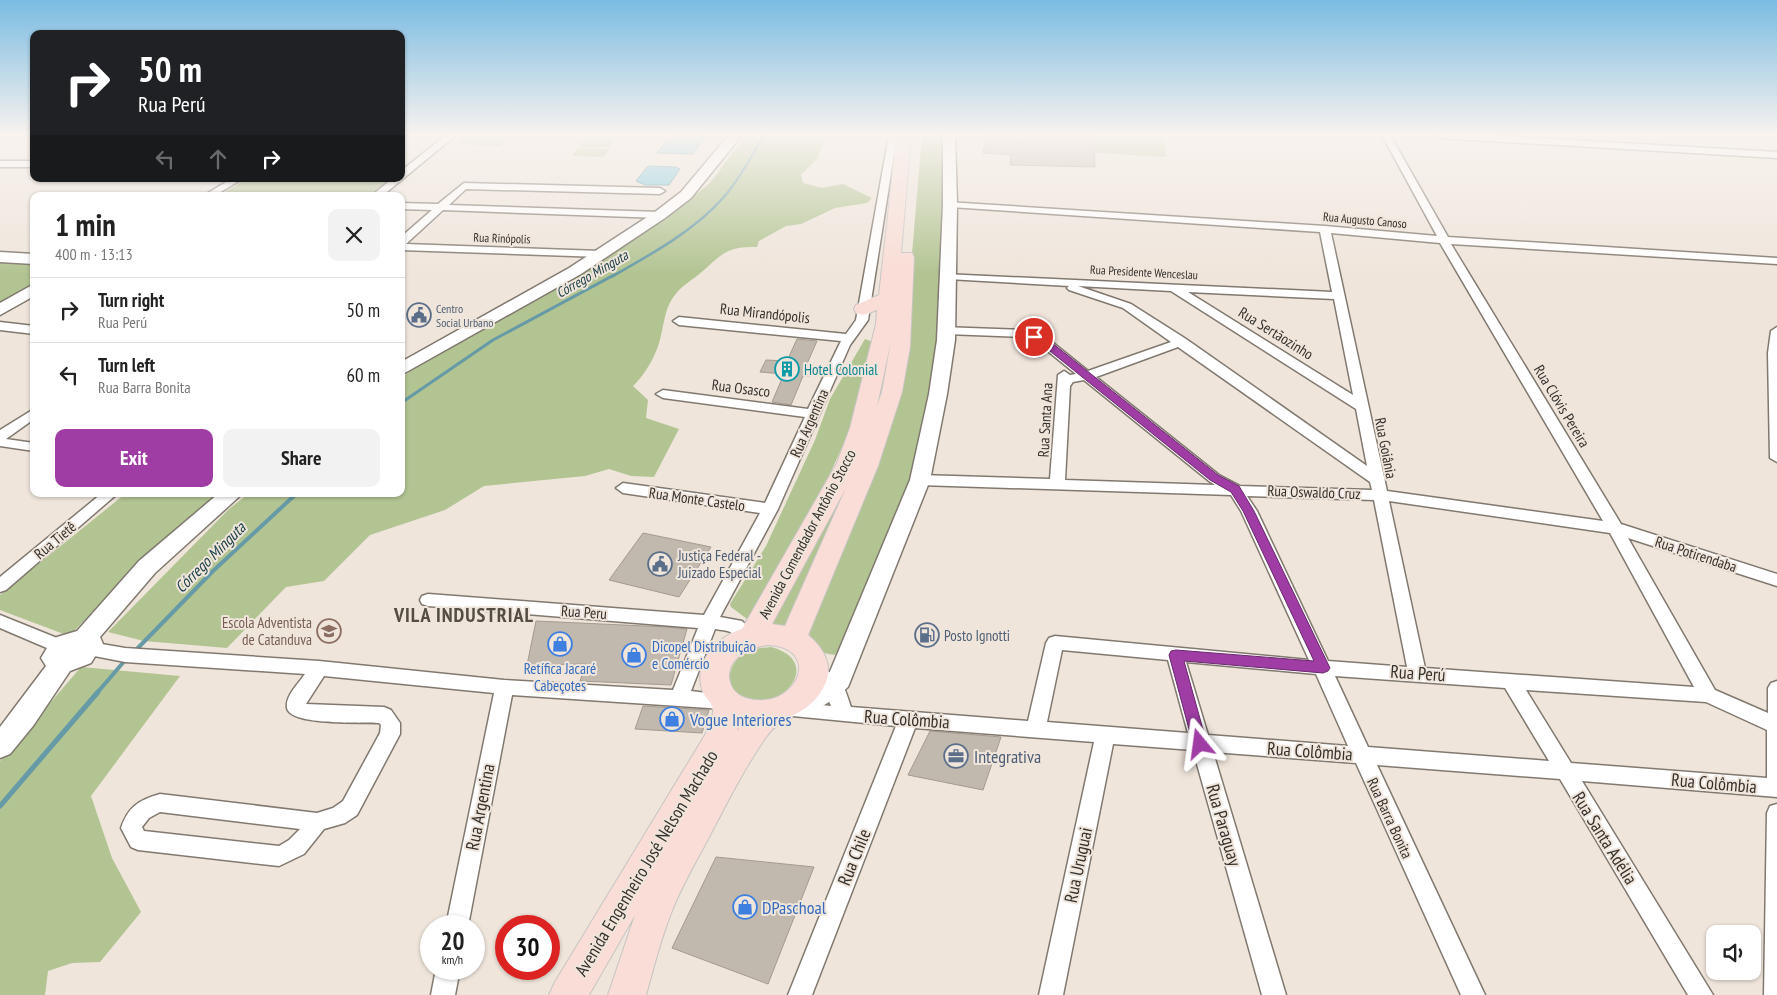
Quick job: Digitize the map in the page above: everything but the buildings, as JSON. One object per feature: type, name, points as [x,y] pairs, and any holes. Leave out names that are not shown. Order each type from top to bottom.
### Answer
[{"type":"main road","name":"Avenida Comendador Antônio Stocco","points":[[746,639],[848,463],[861,428],[871,392],[885,324],[874,304],[896,181]]},
{"type":"main road","name":"Avenida Comendador Antônio Stocco","points":[[793,639],[867,466],[892,392],[900,347],[914,181]]},
{"type":"main road","points":[[768,634],[793,639],[809,653],[814,665],[812,682],[806,691],[780,709],[749,712],[725,702],[714,684],[714,675],[720,657],[746,639],[768,634]]},
{"type":"main road","name":"Avenida Engenheiro José Nelson Machado","points":[[568,995],[720,739],[728,712],[725,702]]},
{"type":"main road","name":"Avenida Engenheiro José Nelson Machado","points":[[627,995],[657,902],[741,750],[780,709]]},
{"type":"street","points":[[405,367],[428,352],[575,271],[660,215],[686,195],[697,181]]},
{"type":"street","name":"Rua Argentina","points":[[680,697],[710,622],[770,509],[848,338],[874,304],[888,181]]},
{"type":"street","points":[[780,709],[810,702],[834,687],[854,648],[920,480],[938,394],[946,330],[950,181]]},
{"type":"street","name":"Rua Clóvis Pereira","points":[[1412,181],[1444,240],[1616,528],[1708,695]]},
{"type":"street","points":[[215,192],[232,182]]},
{"type":"street","points":[[381,192],[393,182]]},
{"type":"street","points":[[405,240],[464,186],[660,192]]},
{"type":"street","name":"Rua Augusto Canoso","points":[[950,204],[1325,229],[1444,240],[1777,261]]},
{"type":"street","points":[[405,206],[660,215]]},
{"type":"street","name":"Rua Goiânia","points":[[1325,229],[1417,673]]},
{"type":"street","name":"Rua Rinópolis","points":[[405,247],[601,254]]},
{"type":"street","points":[[0,257],[30,259]]},
{"type":"street","name":"Rua Presidente Wenceslau","points":[[948,276],[1339,296]]},
{"type":"street","points":[[1058,281],[1127,306],[1182,342],[1376,479]]},
{"type":"street","name":"Rua Sertãozinho","points":[[1173,287],[1362,407]]},
{"type":"street","points":[[0,310],[30,291]]},
{"type":"street","name":"Rua Mirandópolis","points":[[679,321],[848,338]]},
{"type":"street","points":[[0,326],[30,330]]},
{"type":"street","name":"Rua Barra Bonita","points":[[946,330],[1024,334],[1043,341],[1214,478],[1235,489],[1249,511],[1323,668],[1361,755],[1473,995]]},
{"type":"street","points":[[1777,331],[1775,353],[1777,458]]},
{"type":"street","points":[[1063,385],[1069,379],[1085,376],[1182,342]]},
{"type":"street","name":"Rua Santa Ana","points":[[1057,483],[1065,358]]},
{"type":"street","name":"Rua Osasco","points":[[663,394],[814,414]]},
{"type":"street","points":[[0,436],[30,416]]},
{"type":"street","points":[[0,442],[30,446]]},
{"type":"street","name":"Rua Oswaldo Cruz","points":[[920,480],[1379,495],[1616,528]]},
{"type":"street","name":"Rua Monte Castelo","points":[[623,488],[770,509]]},
{"type":"street","name":"Rua Tietê","points":[[0,586],[106,497]]},
{"type":"street","points":[[0,746],[24,718],[74,649],[147,567],[228,497]]},
{"type":"street","name":"Rua Potirendaba","points":[[1616,528],[1777,580]]},
{"type":"street","name":"Rua Peru","points":[[428,600],[710,622],[736,626],[746,639]]},
{"type":"street","points":[[0,621],[74,649],[131,655],[319,668],[504,687],[680,697],[725,702]]},
{"type":"street","points":[[697,654],[721,643],[746,639]]},
{"type":"street","name":"Rua Perú","points":[[1036,728],[1055,643],[1323,668],[1417,673],[1708,695],[1776,726]]},
{"type":"street","name":"Rua Paraguay","points":[[1176,655],[1200,744],[1274,995]]},
{"type":"street","name":"Rua Colômbia","points":[[814,665],[822,671],[834,687],[844,715]]},
{"type":"street","points":[[317,822],[300,846],[292,852],[279,856],[138,840],[132,828],[134,816],[145,807],[160,803],[317,822],[338,816],[350,808],[390,734],[391,723],[384,716],[306,712],[296,708],[297,700],[319,668]]},
{"type":"street","name":"Rua Santa Adélia","points":[[1510,680],[1701,995]]},
{"type":"street","name":"Rua Argentina","points":[[459,915],[504,687]]},
{"type":"street","points":[[1777,688],[1777,784]]},
{"type":"street","name":"Rua Colômbia","points":[[780,709],[1036,728],[1200,744],[1563,770],[1777,788]]},
{"type":"street","name":"Rua Chile","points":[[800,995],[909,718]]},
{"type":"street","name":"Rua Uruguai","points":[[1051,995],[1105,736]]},
{"type":"street","points":[[1776,995],[1777,813]]},
{"type":"street","points":[[443,995],[446,980]]},
{"type":"green space","points":[[711,181],[803,181],[822,188],[843,184],[872,198],[867,203],[835,208],[801,224],[786,226],[759,241],[757,247],[728,251],[675,294],[668,308],[654,355],[647,369],[633,386],[648,400],[646,418],[679,429],[654,477],[631,476],[609,469],[585,476],[484,486],[445,510],[370,535],[324,581],[286,587],[227,648],[144,641],[108,632],[229,509],[244,497],[405,497],[405,375],[427,359],[592,260],[665,220]]},
{"type":"green space","points":[[918,181],[943,181],[941,339],[913,471],[845,638],[835,655],[824,653],[814,645],[809,631],[872,471],[912,254]]},
{"type":"green space","points":[[241,182],[387,182],[373,192],[225,192]]},
{"type":"green space","points":[[0,261],[30,264],[30,287],[0,304]]},
{"type":"green space","points":[[892,303],[892,353],[876,419],[788,629],[764,623],[817,533]]},
{"type":"green space","points":[[865,339],[873,342],[851,428],[822,491],[752,618],[747,619],[731,607],[730,604],[766,546],[815,440],[830,399]]},
{"type":"green space","points":[[121,497],[222,497],[138,566],[69,636],[0,610],[0,595]]},
{"type":"green space","points":[[771,647],[787,654],[795,664],[796,675],[791,685],[782,694],[770,700],[756,701],[742,697],[732,687],[730,675],[732,668],[739,657],[748,651]]},
{"type":"green space","points":[[81,667],[180,676],[91,796],[112,858],[141,912],[100,962],[72,963],[48,971],[45,995],[0,995],[0,761]]},
{"type":"water","points":[[637,181],[671,181],[669,185],[645,185]]},
{"type":"waterway","name":"Córrego Minguta","points":[[611,277],[685,232],[711,210],[736,181]]},
{"type":"waterway","name":"Córrego Minguta","points":[[405,400],[493,340],[614,275]]},
{"type":"waterway","name":"Córrego Minguta","points":[[134,652],[213,571],[293,497]]},
{"type":"waterway","name":"Córrego Minguta","points":[[97,693],[127,658]]},
{"type":"waterway","name":"Córrego Minguta","points":[[0,806],[98,692]]},
{"type":"place","name":"Centro Social Urbano","points":[[419,315]]},
{"type":"place","name":"Hotel Colonial","points":[[787,369]]},
{"type":"place","name":"Justiça Federal - Juizado Especial","points":[[660,564]]},
{"type":"place","name":"Escola Adventista de Catanduva","points":[[329,631]]},
{"type":"place","name":"Posto Ignotti","points":[[927,635]]},
{"type":"place","name":"Retífica Jacaré Cabeçotes","points":[[560,644]]},
{"type":"place","name":"Dicopel Distribuição e Comércio","points":[[634,655]]},
{"type":"place","name":"Vogue Interiores","points":[[672,719]]},
{"type":"place","name":"Integrativa","points":[[956,756]]},
{"type":"place","name":"DPaschoal","points":[[745,907]]},
{"type":"district","name":"VILA INDUSTRIAL","points":[[464,615]]},
{"type":"route","points":[[1034,337],[1043,341],[1065,358],[1214,478],[1235,489],[1249,511],[1323,668],[1176,655],[1200,744]]}]
